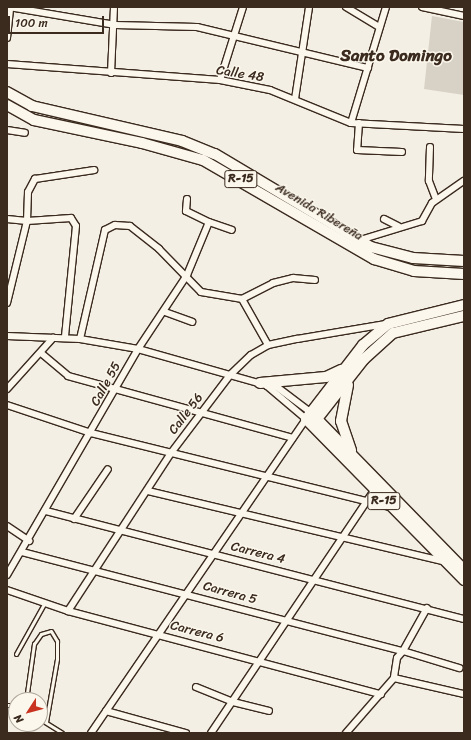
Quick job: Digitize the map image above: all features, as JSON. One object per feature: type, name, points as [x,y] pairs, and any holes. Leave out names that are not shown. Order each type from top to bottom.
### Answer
[{"type":"main road","name":"Avenida Ribereña","points":[[7,92],[32,106],[182,142],[215,154],[360,240],[393,254],[464,261]]},
{"type":"main road","name":"Avenida Ribereña","points":[[7,105],[34,120],[142,142],[203,160],[374,259],[414,271],[464,274]]},
{"type":"main road","points":[[360,464],[348,446],[342,421],[343,400],[350,370],[362,345],[388,324],[464,305]]},
{"type":"main road","points":[[311,419],[350,370],[393,333],[464,316]]},
{"type":"main road","points":[[263,385],[326,377],[350,370]]},
{"type":"main road","name":"R-15","points":[[311,419],[360,464],[390,507],[464,580]]},
{"type":"main road","name":"R-15","points":[[311,419],[376,487],[464,570]]},
{"type":"street","points":[[7,38],[10,7],[115,25],[188,25],[368,68]]},
{"type":"street","points":[[111,73],[115,25],[114,7]]},
{"type":"street","points":[[220,80],[243,7]]},
{"type":"street","points":[[295,99],[309,7]]},
{"type":"street","points":[[346,7],[379,27]]},
{"type":"street","points":[[351,123],[386,7]]},
{"type":"street","points":[[422,7],[464,16]]},
{"type":"street","name":"Calle 48","points":[[7,64],[220,80],[270,90],[351,123],[464,129]]},
{"type":"street","points":[[359,123],[357,150],[402,152]]},
{"type":"street","points":[[7,130],[25,133]]},
{"type":"street","points":[[430,147],[429,181],[436,199]]},
{"type":"street","points":[[7,303],[27,221],[28,192],[35,179],[94,170]]},
{"type":"street","points":[[360,240],[398,226],[422,221],[436,199],[464,181]]},
{"type":"street","points":[[187,198],[186,212],[232,230]]},
{"type":"street","points":[[7,219],[27,221],[70,218],[76,226],[65,337]]},
{"type":"street","points":[[384,219],[398,226]]},
{"type":"street","name":"Calle 55","points":[[7,575],[116,391],[138,349],[165,312],[187,275],[209,222]]},
{"type":"street","points":[[80,339],[105,230],[110,226],[130,226],[187,275],[207,295],[242,299],[273,282],[293,278],[315,280]]},
{"type":"street","points":[[242,299],[268,346]]},
{"type":"street","points":[[165,312],[192,322]]},
{"type":"street","name":"Calle 56","points":[[68,611],[119,530],[148,491],[171,453],[230,375],[251,355],[268,346],[358,326],[388,324]]},
{"type":"street","points":[[7,336],[53,338],[65,337],[138,349],[263,385],[277,387],[311,419],[293,438],[90,733]]},
{"type":"street","points":[[7,390],[53,338]]},
{"type":"street","points":[[41,353],[68,376],[116,391],[293,438]]},
{"type":"street","points":[[7,405],[91,433],[267,475],[390,507]]},
{"type":"street","points":[[74,519],[108,468]]},
{"type":"street","points":[[211,733],[233,702],[259,659],[290,620],[365,500],[376,487]]},
{"type":"street","points":[[148,491],[341,539],[447,562]]},
{"type":"street","name":"Carrera 4","points":[[46,511],[315,579],[464,619]]},
{"type":"street","points":[[7,526],[29,540]]},
{"type":"street","name":"Carrera 5","points":[[22,552],[290,620],[459,668]]},
{"type":"street","name":"Carrera 6","points":[[7,590],[68,611],[259,659],[381,694]]},
{"type":"street","points":[[346,733],[394,678],[397,658],[403,652],[427,608]]},
{"type":"street","points":[[394,678],[464,694]]},
{"type":"street","points":[[196,687],[233,702],[269,711]]},
{"type":"street","points":[[106,711],[186,733]]},
{"type":"lane","points":[[16,654],[44,604]]},
{"type":"lane","points":[[27,692],[34,644],[41,634],[50,631],[57,641],[57,659],[48,711]]},
{"type":"lane","points":[[48,724],[62,733]]},
{"type":"shaded area","points":[[432,16],[464,22],[464,95],[424,89]]},
{"type":"district","name":"Santo Domingo","points":[[396,56]]}]
